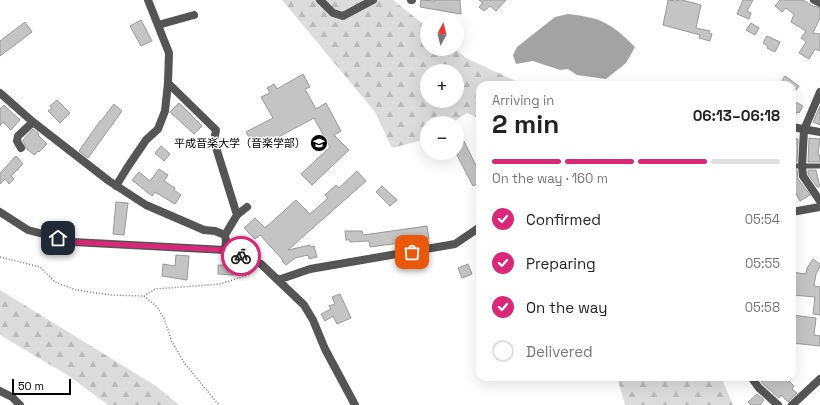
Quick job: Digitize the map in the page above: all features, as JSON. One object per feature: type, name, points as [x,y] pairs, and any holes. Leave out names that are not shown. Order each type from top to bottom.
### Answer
[{"type":"street","points":[[116,186],[146,140],[158,129],[165,111],[169,53],[148,0]]},
{"type":"street","points":[[320,0],[333,13],[343,16],[373,0]]},
{"type":"street","points":[[814,0],[820,3]]},
{"type":"street","points":[[158,26],[194,15]]},
{"type":"street","points":[[168,83],[216,130],[214,141],[237,215]]},
{"type":"street","points":[[820,92],[804,130],[802,166],[803,176],[820,201]]},
{"type":"street","points":[[0,93],[33,122],[116,186],[152,208],[204,230],[216,231],[225,235]]},
{"type":"street","points":[[21,148],[17,141],[18,136],[33,122]]},
{"type":"street","points":[[796,128],[820,132]]},
{"type":"street","points":[[225,250],[225,235],[237,215],[247,207]]},
{"type":"street","points":[[796,211],[820,208]]},
{"type":"street","points":[[0,212],[28,230],[72,242],[225,250],[261,264],[304,305],[314,320],[325,349],[355,405]]},
{"type":"street","points":[[278,280],[310,269],[456,244],[476,230]]},
{"type":"street","points":[[792,405],[820,379]]},
{"type":"street","points":[[754,381],[759,388],[778,405]]},
{"type":"street","points":[[0,391],[12,397],[20,405]]},
{"type":"lane","points":[[796,166],[820,166]]},
{"type":"path","points":[[0,257],[40,267],[55,282],[76,290],[112,295],[144,296],[156,288],[220,284],[248,275],[261,264]]},
{"type":"path","points":[[144,296],[157,307],[164,318],[172,342],[185,364],[219,405]]},
{"type":"green space","points":[[282,0],[393,0],[420,21],[420,56],[464,56],[515,81],[476,81],[476,117],[467,113],[462,116],[420,116],[420,141],[392,148],[375,112]]},
{"type":"green space","points":[[0,290],[156,386],[179,405],[108,405],[69,376],[0,335]]},
{"type":"green space","points":[[618,381],[723,381],[733,405],[625,405]]},
{"type":"shaded area","points":[[568,14],[598,20],[619,32],[635,47],[626,63],[606,79],[577,75],[568,69],[560,70],[533,61],[516,64],[513,55],[517,47],[555,17]]},
{"type":"building","points":[[421,0],[460,0],[461,12],[449,12],[420,7]]},
{"type":"building","points":[[479,0],[506,0],[496,11],[490,6],[484,11],[479,7],[483,3]]},
{"type":"building","points":[[668,0],[682,0],[701,5],[696,28],[710,31],[709,33],[712,34],[710,41],[699,38],[700,35],[663,25]]},
{"type":"building","points":[[743,0],[753,0],[747,11],[751,13],[749,19],[737,14]]},
{"type":"building","points":[[780,0],[803,0],[820,8],[820,18],[813,33],[820,34],[820,51],[815,49],[809,59],[799,53],[806,42],[801,38],[806,31],[791,22],[794,14],[786,8],[782,12],[775,6]]},
{"type":"building","points":[[141,20],[152,41],[141,46],[130,26]]},
{"type":"building","points":[[25,22],[32,32],[0,56],[0,41]]},
{"type":"building","points":[[751,23],[759,28],[755,35],[746,30]]},
{"type":"building","points":[[767,36],[780,42],[775,52],[767,48],[768,46],[763,43]]},
{"type":"building","points":[[303,74],[310,87],[305,89],[316,109],[326,103],[341,131],[334,135],[349,150],[312,185],[301,174],[330,147],[314,118],[256,149],[246,132],[273,118],[261,97],[270,93],[267,88],[274,84],[277,89]]},
{"type":"building","points":[[785,76],[792,81],[782,81]]},
{"type":"building","points":[[57,100],[70,113],[60,123],[48,111],[52,108],[50,106]]},
{"type":"building","points":[[796,102],[803,106],[799,113],[797,112],[796,114]]},
{"type":"building","points":[[179,103],[202,126],[194,134],[170,112]]},
{"type":"building","points":[[114,104],[122,111],[88,158],[79,151]]},
{"type":"building","points":[[4,105],[20,120],[11,130],[3,122],[0,126],[0,109]]},
{"type":"building","points":[[820,106],[820,125],[813,122]]},
{"type":"building","points":[[33,129],[47,144],[34,155],[26,148],[23,140]]},
{"type":"building","points":[[809,138],[820,139],[818,155],[820,155],[820,162],[808,162]]},
{"type":"building","points":[[796,139],[798,139],[796,162]]},
{"type":"building","points":[[464,141],[476,166],[476,184],[473,186],[460,160],[464,160]]},
{"type":"building","points":[[161,146],[170,154],[164,161],[155,153]]},
{"type":"building","points":[[16,156],[23,164],[11,176],[14,179],[9,184],[5,179],[0,184],[0,173]]},
{"type":"building","points":[[159,169],[168,175],[164,181],[175,188],[174,190],[181,195],[175,204],[155,192],[152,196],[132,180],[139,172],[150,181]]},
{"type":"building","points":[[796,170],[798,179],[810,195],[800,201],[796,194]]},
{"type":"building","points":[[808,170],[816,170],[820,187],[817,187],[808,174]]},
{"type":"building","points":[[357,171],[366,181],[288,250],[310,245],[311,247],[314,246],[317,257],[309,259],[308,255],[295,258],[286,265],[260,235],[255,239],[244,228],[255,218],[265,228],[296,200],[310,214],[328,198],[325,195],[336,185],[339,188]]},
{"type":"building","points":[[382,186],[397,200],[390,206],[376,192]]},
{"type":"building","points":[[116,202],[128,203],[124,235],[113,234]]},
{"type":"building","points":[[427,226],[429,239],[370,247],[369,241],[350,242],[350,240],[346,240],[345,231],[362,231],[363,235]]},
{"type":"building","points":[[176,255],[189,256],[187,280],[162,276],[163,264],[175,266]]},
{"type":"building","points":[[813,259],[820,264],[816,274],[814,286],[820,287],[820,315],[813,314],[815,297],[796,295],[796,273],[806,274],[807,268]]},
{"type":"building","points":[[468,264],[472,274],[462,278],[458,268]]},
{"type":"building","points":[[218,265],[233,265],[233,275],[218,274]]},
{"type":"building","points":[[340,294],[351,318],[337,324],[333,316],[325,321],[321,314],[331,309],[329,306],[335,304],[332,297]]},
{"type":"building","points":[[796,316],[816,318],[814,335],[820,336],[820,346],[796,343]]},
{"type":"building","points":[[761,381],[786,381],[788,383],[789,381],[794,386],[792,389],[797,393],[788,402],[781,395],[779,398]]},
{"type":"building","points":[[757,394],[764,400],[760,405],[751,405],[748,402]]},
{"type":"way so far","points":[[241,256],[261,264],[278,280],[310,269],[412,252]]},
{"type":"place","name":"平成音楽大学（音楽学部）","points":[[319,143]]},
{"type":"route","points":[[58,238],[72,242],[225,250],[241,256]]}]
